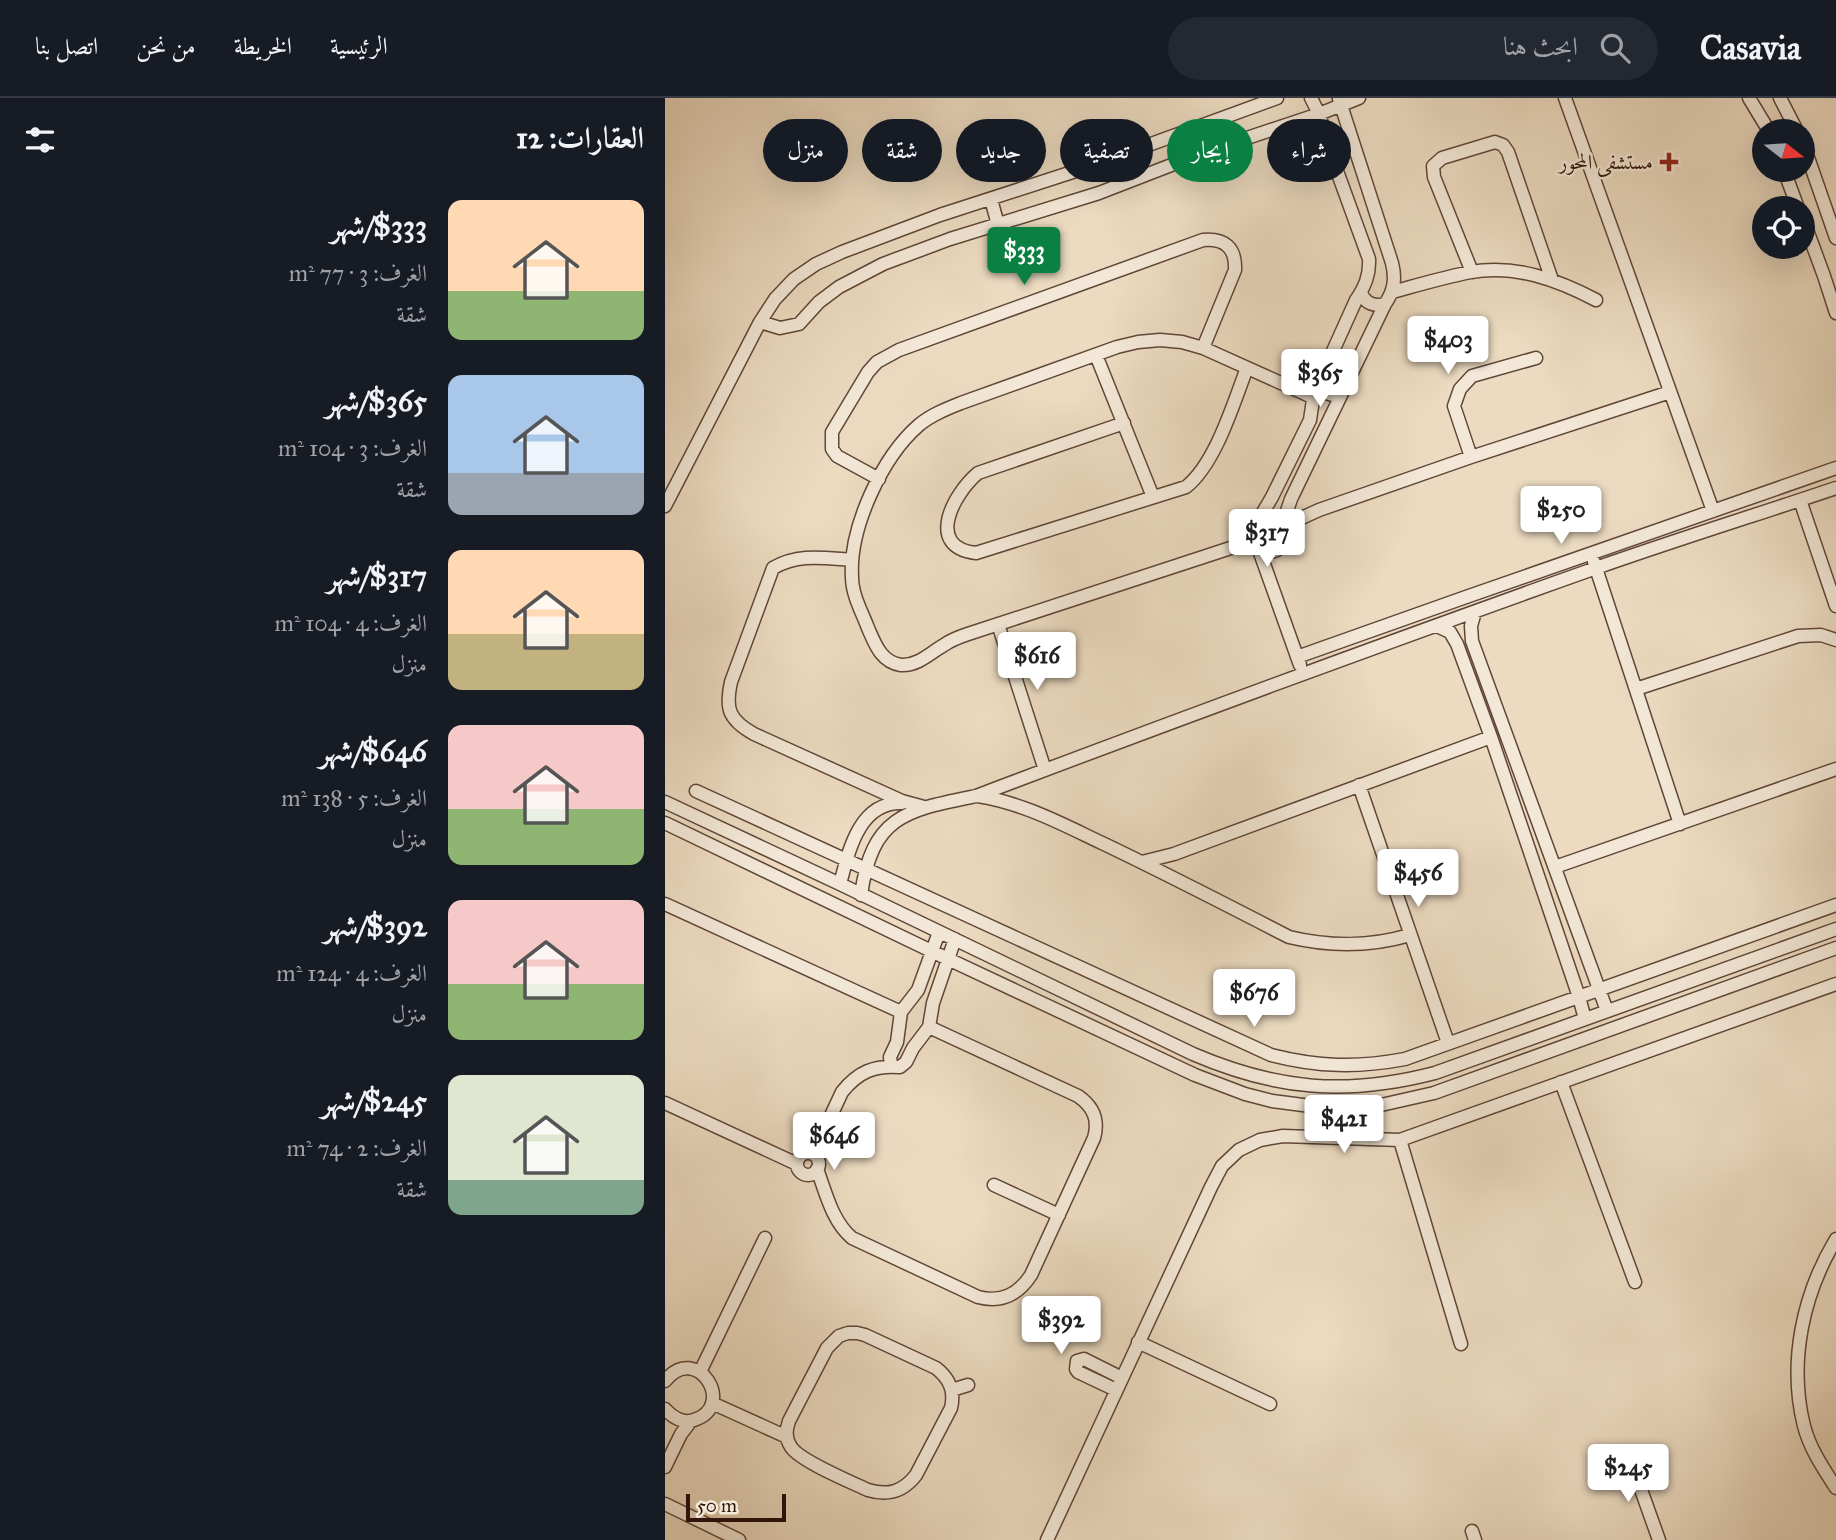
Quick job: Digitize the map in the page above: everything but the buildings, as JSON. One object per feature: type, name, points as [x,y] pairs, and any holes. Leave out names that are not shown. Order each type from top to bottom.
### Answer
[{"type":"street","points":[[1235,98],[1235,113]]},
{"type":"street","points":[[665,506],[760,322],[775,299],[794,279],[816,264],[940,215],[1091,166],[1277,98]]},
{"type":"street","points":[[1311,98],[1320,119]]},
{"type":"street","points":[[760,322],[780,328],[799,324],[819,302],[839,287],[883,264],[950,239],[1098,193],[1205,152],[1318,114],[1340,101],[1359,98]]},
{"type":"street","points":[[1565,98],[1713,511]]},
{"type":"street","points":[[1749,98],[1762,119]]},
{"type":"street","points":[[1780,98],[1791,119]]},
{"type":"street","points":[[1312,397],[1203,348],[1160,340],[1138,342],[1096,355],[940,411],[920,424],[903,441],[879,479],[857,533],[852,561],[855,597],[878,650],[887,659],[898,664],[911,665],[956,638],[998,624],[1256,545],[1270,552],[1280,548],[1286,538],[1283,525],[1291,499],[1392,292],[1394,274],[1340,101]]},
{"type":"street","points":[[1472,272],[1432,172],[1433,166],[1442,158],[1495,142],[1503,145],[1508,152],[1552,280]]},
{"type":"street","points":[[1351,175],[1362,171]]},
{"type":"street","points":[[1815,178],[1836,238]]},
{"type":"street","points":[[1303,673],[1252,530],[1272,497],[1310,420],[1312,397],[1368,278],[1369,260],[1340,182]]},
{"type":"street","points":[[991,199],[998,225]]},
{"type":"street","points":[[879,479],[837,456],[832,449],[832,432],[868,372],[877,362],[899,349],[1203,240],[1213,239],[1224,242],[1231,250],[1235,270],[1203,348]]},
{"type":"street","points":[[1815,252],[1836,313]]},
{"type":"street","points":[[1369,270],[1383,268],[1394,274]]},
{"type":"street","points":[[1392,292],[1472,272],[1505,271],[1537,275],[1596,300]]},
{"type":"street","points":[[1361,293],[1370,304],[1384,304]]},
{"type":"street","points":[[1096,355],[1153,497]]},
{"type":"street","points":[[1471,457],[1454,406],[1459,389],[1472,376],[1537,358]]},
{"type":"street","points":[[1124,423],[978,473],[961,490],[950,511],[947,531],[951,540],[966,552],[976,553],[1186,487],[1203,470],[1218,441],[1247,368]]},
{"type":"street","points":[[1318,384],[1325,393],[1340,395]]},
{"type":"street","points":[[1283,525],[1471,457],[1670,393]]},
{"type":"street","points":[[1310,420],[1321,419],[1327,424]]},
{"type":"street","points":[[1297,657],[1836,468]]},
{"type":"street","points":[[861,895],[866,869],[876,845],[898,819],[924,807],[976,796],[1303,673],[1596,568],[1836,488]]},
{"type":"street","points":[[1800,500],[1836,606]]},
{"type":"street","points":[[1258,521],[1269,517],[1283,525]]},
{"type":"street","points":[[1591,554],[1680,824]]},
{"type":"street","points":[[852,561],[798,558],[773,568],[731,682],[728,697],[731,713],[739,726],[754,734],[909,803],[924,807]]},
{"type":"street","points":[[1575,559],[1580,574]]},
{"type":"street","points":[[1466,597],[1464,607],[1473,613]]},
{"type":"street","points":[[1473,613],[1472,640],[1607,1011]]},
{"type":"street","points":[[998,624],[1045,770]]},
{"type":"street","points":[[1437,626],[1444,628],[1454,638],[1491,737],[1585,1019]]},
{"type":"street","points":[[1636,689],[1798,636],[1821,635],[1836,640]]},
{"type":"street","points":[[1142,862],[1174,854],[1491,737]]},
{"type":"street","points":[[1555,867],[1836,769]]},
{"type":"street","points":[[1359,785],[1448,1043]]},
{"type":"street","points":[[696,791],[1271,1055],[1324,1066],[1378,1064],[1405,1059],[1836,905]]},
{"type":"street","points":[[976,796],[1030,810],[1142,862],[1289,937],[1309,942],[1350,945],[1390,941],[1410,935]]},
{"type":"street","points":[[665,802],[1193,1054],[1239,1072],[1312,1087],[1386,1084],[1435,1073],[1836,929]]},
{"type":"street","points":[[839,884],[855,836],[870,814],[888,804],[909,803]]},
{"type":"street","points":[[665,823],[948,959],[1220,1085],[1272,1101],[1326,1108],[1381,1105],[1434,1093],[1836,948]]},
{"type":"street","points":[[665,904],[901,1012]]},
{"type":"street","points":[[891,1065],[890,1057],[897,1042],[901,1012],[918,990],[939,932]]},
{"type":"street","points":[[813,1154],[848,1085],[871,1069],[903,1065],[929,1027],[933,1003],[954,939]]},
{"type":"street","points":[[1047,1540],[1210,1186],[1222,1166],[1239,1150],[1260,1140],[1283,1136],[1400,1140],[1836,984]]},
{"type":"street","points":[[813,1154],[818,1161],[817,1169],[840,1225],[852,1238],[978,1297],[998,1299],[1018,1292],[1025,1284],[1094,1138],[1096,1119],[1092,1109],[1078,1096],[929,1027]]},
{"type":"street","points":[[1561,1082],[1635,1282]]},
{"type":"street","points":[[665,1103],[797,1164]]},
{"type":"street","points":[[1400,1140],[1461,1344]]},
{"type":"street","points":[[813,1154],[802,1154],[797,1164],[799,1170],[805,1174],[812,1174],[817,1169]]},
{"type":"street","points":[[994,1185],[1059,1215]]},
{"type":"street","points":[[700,1372],[765,1238]]},
{"type":"street","points":[[1836,1239],[1823,1260],[1810,1294],[1801,1331],[1798,1368],[1804,1427],[1817,1459],[1836,1488]]},
{"type":"street","points":[[848,1333],[865,1335],[936,1368],[944,1374],[952,1390],[951,1408],[916,1475],[900,1490],[879,1493],[868,1490],[799,1456],[789,1444],[789,1421],[827,1348],[839,1336],[848,1333]]},
{"type":"street","points":[[1138,1342],[1270,1404]]},
{"type":"street","points":[[665,1381],[676,1371],[692,1369],[705,1376],[713,1389],[712,1403],[704,1415],[691,1421],[681,1434],[665,1467]]},
{"type":"street","points":[[952,1390],[968,1385]]},
{"type":"street","points":[[712,1403],[787,1437]]},
{"type":"street","points":[[665,1410],[676,1419],[691,1421]]},
{"type":"street","points":[[1629,1456],[1659,1540]]},
{"type":"street","points":[[665,1504],[739,1540]]},
{"type":"place","name":"مستشفى المحور","points":[[1669,162]]}]
